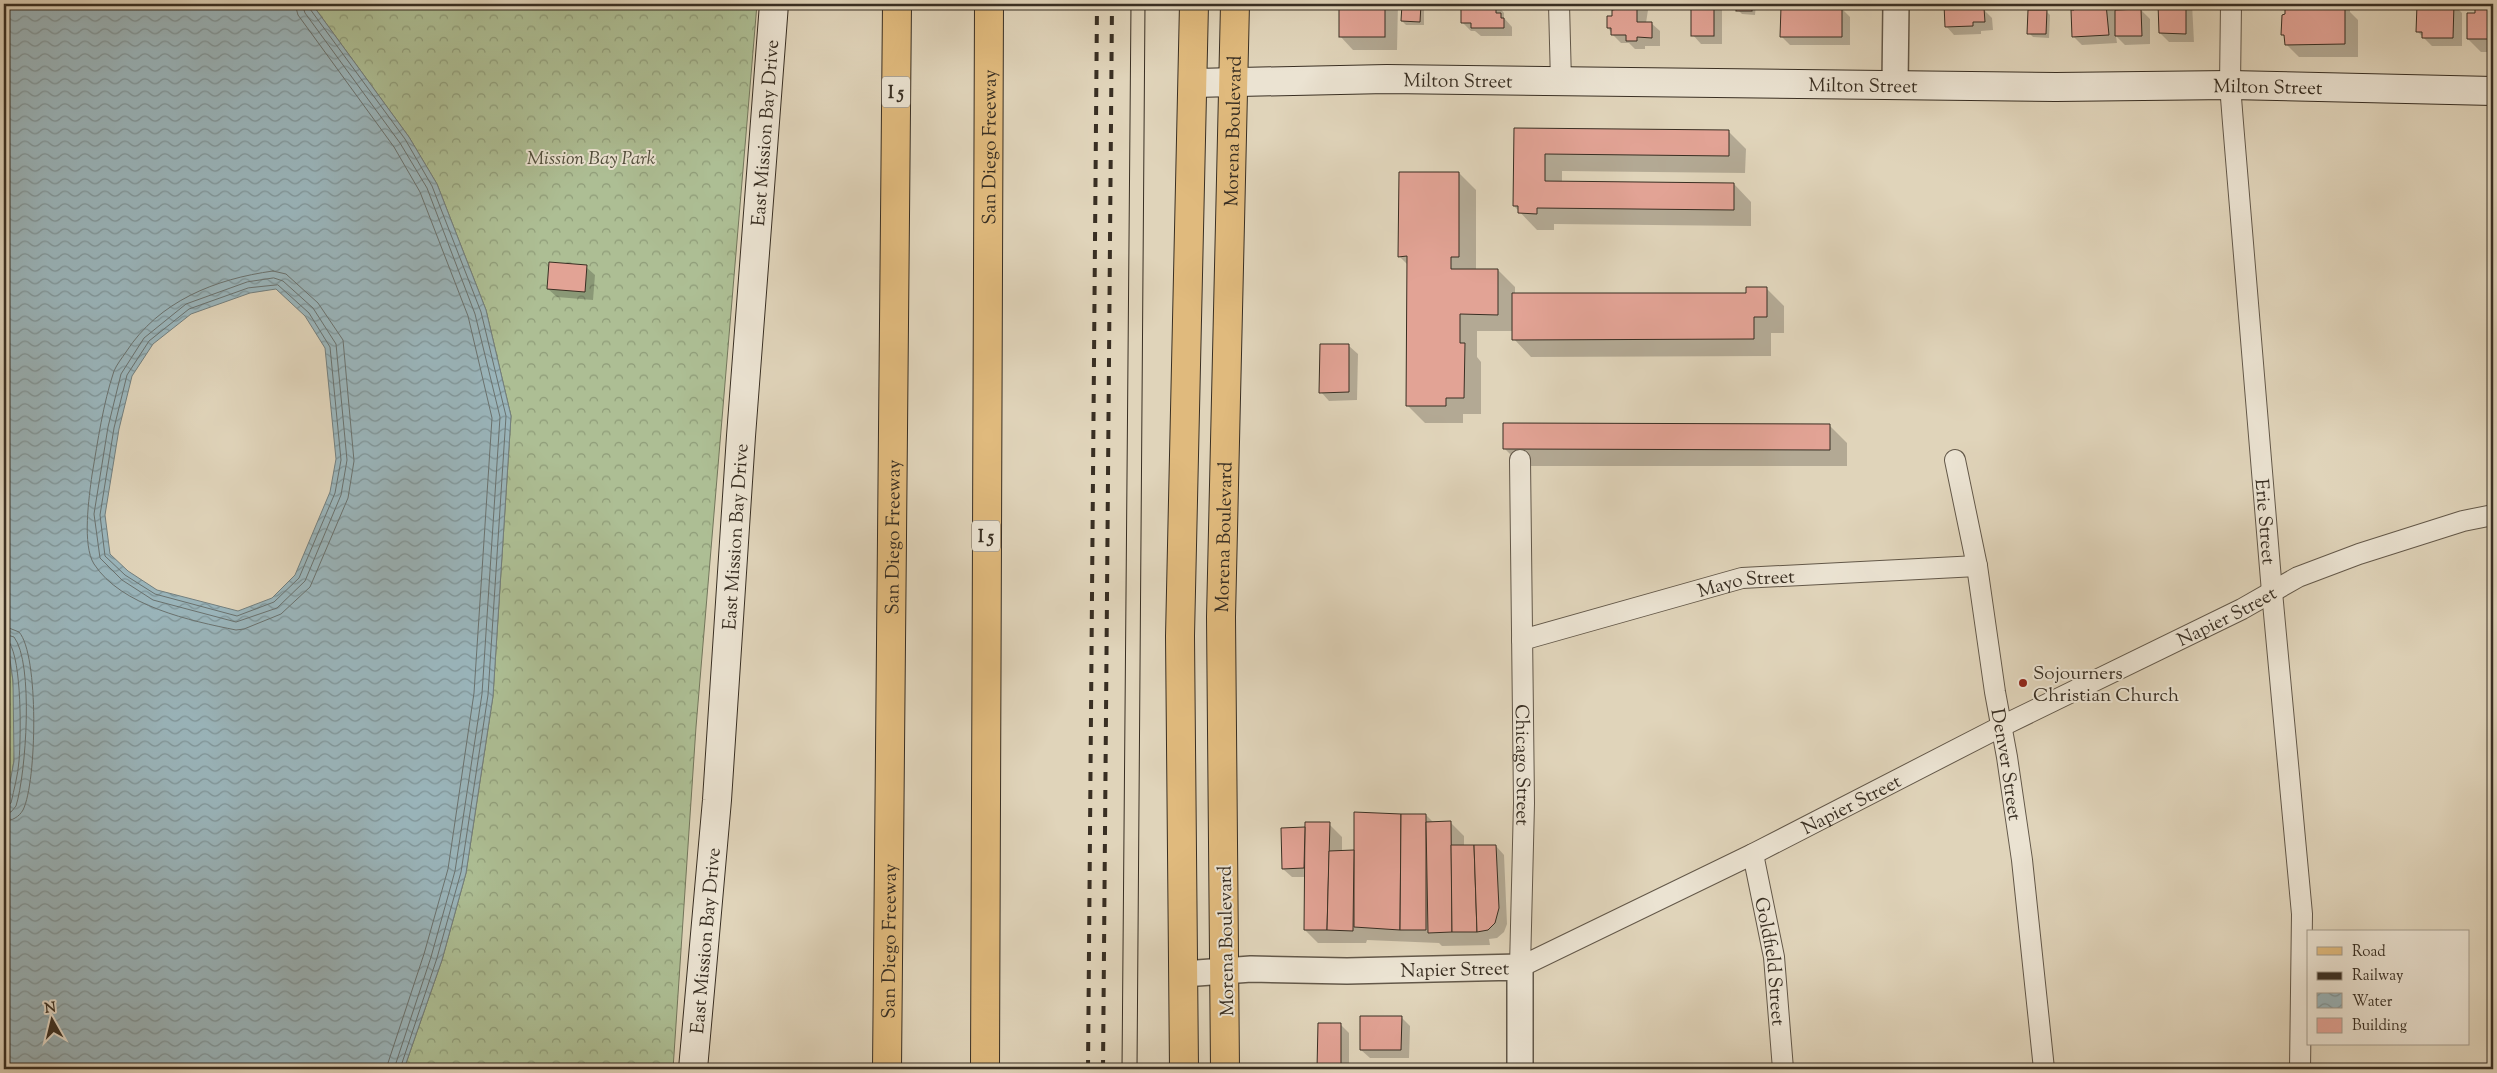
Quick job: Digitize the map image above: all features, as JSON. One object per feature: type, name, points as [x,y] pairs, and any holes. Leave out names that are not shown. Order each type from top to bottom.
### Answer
[{"type":"main road","name":"East Mission Bay Drive","points":[[693,1069],[717,800],[740,446],[774,4]]},
{"type":"main road","name":"San Diego Freeway","points":[[887,1069],[897,4]]},
{"type":"main road","name":"San Diego Freeway","points":[[985,1069],[989,4]]},
{"type":"main road","points":[[1184,1069],[1180,636],[1194,4]]},
{"type":"main road","name":"Morena Boulevard","points":[[1225,1069],[1221,617],[1235,4]]},
{"type":"main road","name":"Milton Street","points":[[1193,83],[1387,79],[2056,87],[2230,85],[2493,91]]},
{"type":"street","points":[[1559,4],[1561,82]]},
{"type":"street","points":[[1895,85],[1896,4]]},
{"type":"street","name":"Erie Street","points":[[2231,4],[2230,85],[2272,592],[2302,914],[2300,1069]]},
{"type":"street","name":"Chicago Street","points":[[1520,460],[1524,803],[1520,967],[1520,1069]]},
{"type":"street","name":"Denver Street","points":[[1955,460],[1977,566],[2022,860],[2044,1069]]},
{"type":"street","name":"Napier Street","points":[[1184,974],[1251,969],[1348,971],[1520,967],[1753,854],[2002,726],[2242,609],[2298,577],[2358,554],[2463,521],[2493,515]]},
{"type":"street","name":"Mayo Street","points":[[1522,640],[1742,578],[1977,566]]},
{"type":"street","name":"Goldfield Street","points":[[1753,854],[1774,957],[1783,1069]]},
{"type":"green space","name":"Mission Bay Park","points":[[312,4],[757,4],[696,727],[673,1069],[404,1069],[442,960],[466,873],[493,696],[511,416],[486,310],[437,184],[409,137]]},
{"type":"green space","points":[[4,641],[8,652],[13,682],[15,733],[14,760],[4,814]]},
{"type":"water","points":[[4,4],[312,4],[409,137],[437,184],[486,310],[511,416],[493,696],[466,873],[442,960],[404,1069],[4,1069],[4,814],[14,761],[13,681],[9,652],[4,641]],"holes":[[[276,289],[305,316],[325,348],[336,459],[330,492],[295,575],[272,598],[238,611],[157,590],[128,571],[110,554],[105,515],[119,429],[132,376],[153,344],[191,314],[250,293]]]},
{"type":"building","points":[[1339,4],[1385,4],[1385,37],[1339,37]]},
{"type":"building","points":[[1402,4],[1421,4],[1420,22],[1401,21]]},
{"type":"building","points":[[1461,4],[1496,4],[1496,13],[1501,13],[1501,18],[1504,18],[1504,28],[1471,28],[1471,23],[1461,23]]},
{"type":"building","points":[[1618,4],[1640,4],[1640,7],[1637,7],[1637,22],[1652,22],[1652,38],[1637,37],[1637,41],[1626,41],[1626,35],[1611,35],[1611,28],[1607,28],[1607,16],[1612,16],[1612,10],[1618,9]]},
{"type":"building","points":[[1691,4],[1714,4],[1714,36],[1691,36]]},
{"type":"building","points":[[1736,4],[1752,4],[1752,11],[1736,11]]},
{"type":"building","points":[[1944,4],[1972,4],[1972,8],[1984,8],[1985,22],[1973,22],[1973,26],[1945,27]]},
{"type":"building","points":[[2074,4],[2106,4],[2109,35],[2072,37],[2071,10],[2074,10]]},
{"type":"building","points":[[2158,4],[2184,4],[2184,7],[2186,7],[2186,34],[2159,33]]},
{"type":"building","points":[[2411,4],[2454,4],[2453,38],[2422,38],[2422,32],[2416,32],[2417,5]]},
{"type":"building","points":[[2475,4],[2493,4],[2493,39],[2467,39],[2467,13],[2475,13]]},
{"type":"building","points":[[2285,6],[2345,6],[2345,44],[2285,45],[2284,35],[2281,35],[2282,15],[2285,14]]},
{"type":"building","points":[[1781,7],[1842,7],[1842,37],[1780,37]]},
{"type":"building","points":[[2141,9],[2142,36],[2115,36],[2115,10]]},
{"type":"building","points":[[2028,10],[2047,10],[2046,34],[2027,34]]},
{"type":"building","points":[[1514,128],[1729,130],[1729,156],[1545,154],[1545,181],[1734,183],[1734,210],[1537,208],[1537,214],[1518,213],[1518,206],[1513,206]]},
{"type":"building","points":[[1399,172],[1459,172],[1459,257],[1451,257],[1451,269],[1498,269],[1498,315],[1460,314],[1460,343],[1465,343],[1464,398],[1446,398],[1446,406],[1406,406],[1407,256],[1398,257]]},
{"type":"building","points":[[549,262],[587,265],[585,292],[547,289]]},
{"type":"building","points":[[1746,287],[1767,287],[1767,317],[1754,317],[1754,339],[1512,340],[1512,293],[1746,293]]},
{"type":"building","points":[[1320,344],[1349,344],[1349,392],[1319,393]]},
{"type":"building","points":[[1503,423],[1830,424],[1830,450],[1503,449]]},
{"type":"building","points":[[1354,812],[1401,814],[1400,930],[1354,927]]},
{"type":"building","points":[[1401,814],[1426,814],[1426,930],[1400,930]]},
{"type":"building","points":[[1451,821],[1452,932],[1428,933],[1426,822]]},
{"type":"building","points":[[1305,822],[1330,822],[1327,930],[1304,930]]},
{"type":"building","points":[[1305,827],[1304,868],[1282,869],[1281,828]]},
{"type":"building","points":[[1451,845],[1474,845],[1477,932],[1452,932]]},
{"type":"building","points":[[1474,845],[1496,845],[1499,908],[1495,923],[1488,930],[1477,932]]},
{"type":"building","points":[[1354,850],[1353,931],[1327,930],[1329,851]]},
{"type":"building","points":[[1360,1016],[1402,1016],[1401,1050],[1360,1050]]},
{"type":"building","points":[[1318,1023],[1341,1023],[1341,1069],[1317,1069]]},
{"type":"tram line","points":[[1122,1069],[1131,4]]},
{"type":"tram line","points":[[1137,1069],[1145,4]]},
{"type":"railway","points":[[1088,1069],[1097,4]]},
{"type":"railway","points":[[1103,1069],[1112,4]]},
{"type":"place","name":"Sojourners Christian Church","points":[[2023,683]]}]
